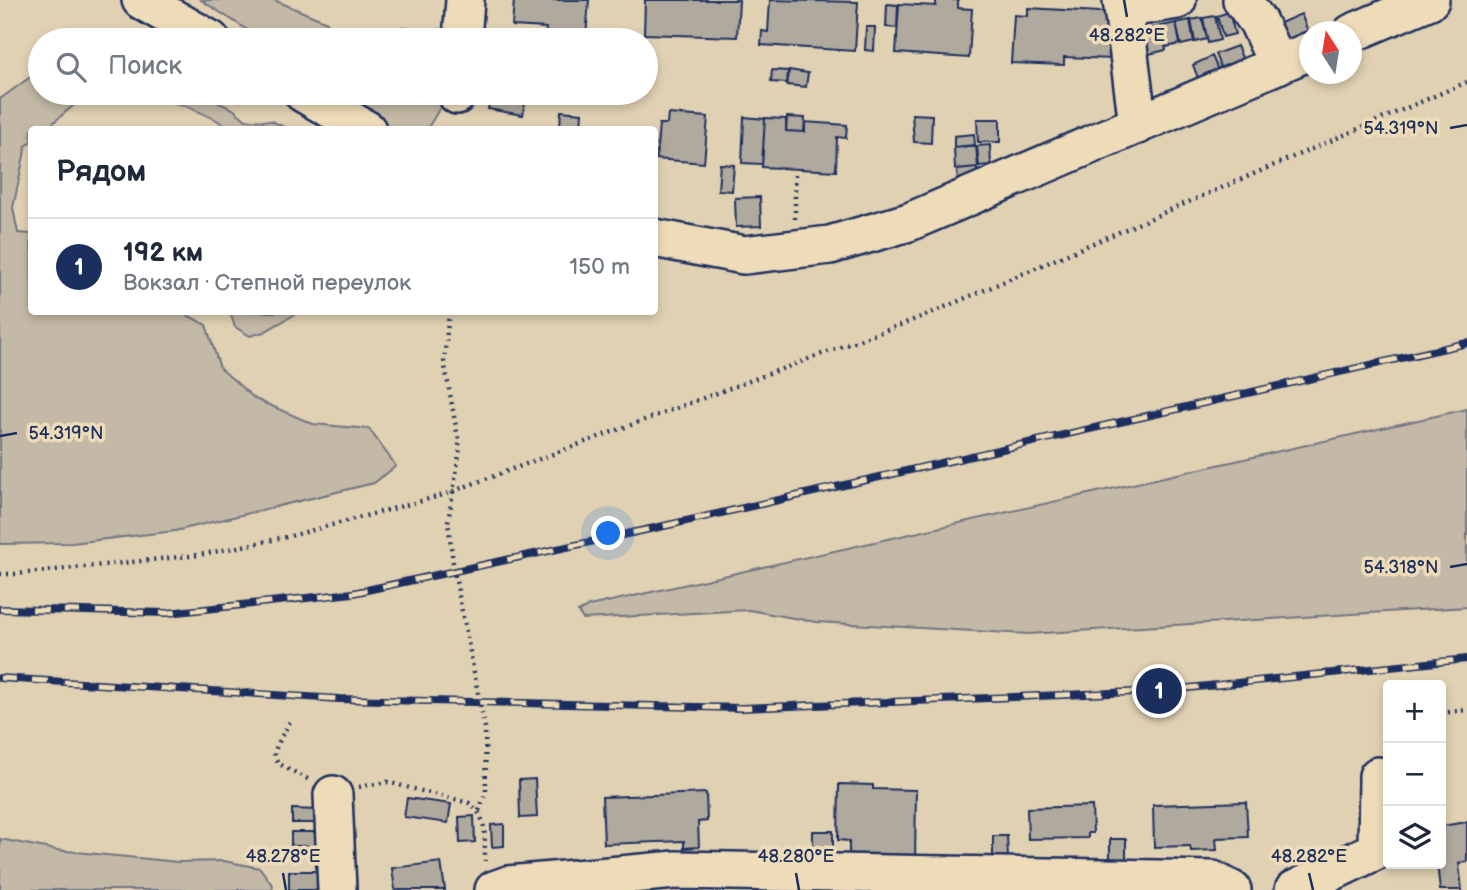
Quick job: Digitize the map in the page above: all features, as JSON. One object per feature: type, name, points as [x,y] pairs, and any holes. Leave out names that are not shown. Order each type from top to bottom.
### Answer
[{"type":"street","points":[[141,0],[190,28]]},
{"type":"street","points":[[462,28],[465,0]]},
{"type":"street","points":[[1138,125],[1122,5],[1177,0]]},
{"type":"street","points":[[658,239],[744,255],[830,245],[909,222],[1294,58],[1258,22],[1242,0]]},
{"type":"street","points":[[1362,29],[1430,0]]},
{"type":"street","points":[[324,105],[360,126]]},
{"type":"street","points":[[1294,890],[1377,850],[1378,776]]},
{"type":"street","points":[[333,796],[337,890]]},
{"type":"street","points":[[490,878],[508,885],[676,870],[1213,880],[1232,890]]},
{"type":"path","points":[[0,573],[30,573],[199,555],[312,531],[452,492],[924,316],[1467,82]]},
{"type":"path","points":[[794,175],[794,215],[799,248]]},
{"type":"path","points":[[449,315],[443,361],[460,449],[452,492],[450,544],[485,728],[486,792],[479,811]]},
{"type":"path","points":[[1446,712],[1467,710]]},
{"type":"path","points":[[290,722],[277,745],[276,761],[283,768],[306,777],[333,796],[350,789],[387,782],[469,803],[479,811],[483,820],[490,878]]},
{"type":"shaded area","points":[[201,0],[274,0],[327,22],[327,28],[244,28]]},
{"type":"shaded area","points":[[28,79],[28,105],[74,105],[50,126],[28,126],[28,144],[13,208],[18,233],[28,234],[28,315],[188,315],[206,325],[220,368],[255,399],[313,424],[369,429],[396,466],[374,483],[175,531],[72,543],[0,544],[0,99]]},
{"type":"shaded area","points":[[182,105],[224,105],[246,120],[272,121],[282,126],[225,126]]},
{"type":"shaded area","points":[[353,105],[441,105],[429,126],[383,126]]},
{"type":"shaded area","points":[[231,315],[294,315],[264,332],[250,336],[235,327]]},
{"type":"shaded area","points":[[1467,409],[1467,607],[1028,634],[816,622],[749,610],[583,619],[578,612],[589,606]]},
{"type":"shaded area","points":[[0,839],[56,850],[178,862],[224,861],[260,868],[273,886],[272,890],[0,890]]},
{"type":"building","points":[[514,0],[589,0],[587,28],[512,26]]},
{"type":"building","points":[[645,0],[739,0],[737,37],[658,34],[658,28],[644,28]]},
{"type":"building","points":[[770,0],[858,2],[855,51],[761,45],[762,31],[768,32]]},
{"type":"building","points":[[936,0],[958,0],[958,8],[972,9],[969,58],[896,53],[899,4],[936,6]]},
{"type":"building","points":[[887,4],[898,5],[897,28],[886,27]]},
{"type":"building","points":[[1028,8],[1117,13],[1114,59],[1064,57],[1064,65],[1011,63],[1014,15],[1028,16]]},
{"type":"building","points":[[1229,12],[1235,34],[1223,37],[1217,16]]},
{"type":"building","points":[[1301,14],[1304,21],[1299,21],[1299,35],[1285,41],[1278,24]]},
{"type":"building","points":[[1215,16],[1220,40],[1208,43],[1203,18]]},
{"type":"building","points":[[1202,18],[1207,39],[1195,42],[1191,20]]},
{"type":"building","points":[[1190,20],[1194,42],[1181,45],[1176,23]]},
{"type":"building","points":[[1176,23],[1180,44],[1166,47],[1162,26]]},
{"type":"building","points":[[1161,26],[1166,50],[1149,54],[1144,30]]},
{"type":"building","points":[[866,27],[875,27],[874,51],[865,50]]},
{"type":"building","points":[[1237,46],[1243,60],[1221,69],[1215,54]]},
{"type":"building","points":[[1212,56],[1218,70],[1198,78],[1193,65]]},
{"type":"building","points":[[772,70],[788,71],[787,83],[771,82]]},
{"type":"building","points":[[789,70],[808,73],[806,87],[787,85]]},
{"type":"building","points":[[489,105],[525,105],[523,115],[488,109]]},
{"type":"building","points":[[561,111],[582,113],[581,126],[560,126]]},
{"type":"building","points":[[668,114],[708,117],[704,163],[658,159],[659,124],[667,124]]},
{"type":"building","points":[[912,114],[932,115],[931,143],[914,142]]},
{"type":"building","points":[[744,117],[765,119],[762,164],[742,163]]},
{"type":"building","points":[[787,117],[805,118],[804,132],[786,131]]},
{"type":"building","points":[[765,118],[786,119],[786,131],[805,132],[805,122],[847,125],[846,138],[837,137],[836,171],[762,167]]},
{"type":"building","points":[[977,119],[1000,119],[1000,142],[978,142]]},
{"type":"building","points":[[974,134],[975,145],[954,147],[954,136]]},
{"type":"building","points":[[990,145],[991,165],[979,166],[977,146]]},
{"type":"building","points":[[976,146],[978,167],[955,169],[954,148]]},
{"type":"building","points":[[720,164],[734,165],[732,191],[718,190]]},
{"type":"building","points":[[977,168],[977,179],[958,181],[957,170]]},
{"type":"building","points":[[760,197],[761,226],[736,227],[735,198]]},
{"type":"building","points":[[535,779],[537,817],[520,818],[519,780]]},
{"type":"building","points":[[839,784],[873,785],[873,789],[916,790],[915,862],[849,861],[849,841],[838,840]]},
{"type":"building","points":[[706,793],[707,821],[698,822],[699,847],[684,848],[684,841],[604,844],[602,797]]},
{"type":"building","points":[[407,798],[451,804],[448,823],[404,817]]},
{"type":"building","points":[[1246,802],[1248,837],[1216,838],[1217,850],[1191,851],[1190,846],[1154,847],[1153,805]]},
{"type":"building","points":[[1092,806],[1093,833],[1088,833],[1088,838],[1028,839],[1027,808]]},
{"type":"building","points":[[292,809],[317,810],[317,823],[292,823]]},
{"type":"building","points":[[474,816],[475,842],[460,843],[459,817]]},
{"type":"building","points":[[1467,822],[1467,862],[1459,863],[1462,890],[1440,890],[1438,869],[1446,869],[1446,825]]},
{"type":"building","points":[[504,824],[504,846],[492,847],[491,825]]},
{"type":"building","points":[[813,831],[833,831],[833,863],[813,863]]},
{"type":"building","points":[[291,832],[316,832],[316,846],[291,846]]},
{"type":"building","points":[[993,836],[1007,836],[1008,857],[993,857]]},
{"type":"building","points":[[1110,839],[1126,839],[1126,866],[1110,866]]},
{"type":"building","points":[[441,862],[445,890],[395,890],[392,868]]},
{"type":"building","points":[[289,871],[321,871],[321,890],[289,890]]},
{"type":"railway","points":[[0,609],[168,613],[353,593],[673,524],[1467,343]]},
{"type":"railway","points":[[0,678],[339,699],[742,708],[1159,691],[1467,659]]},
{"type":"place","name":"192 км","points":[[1159,691]]}]
